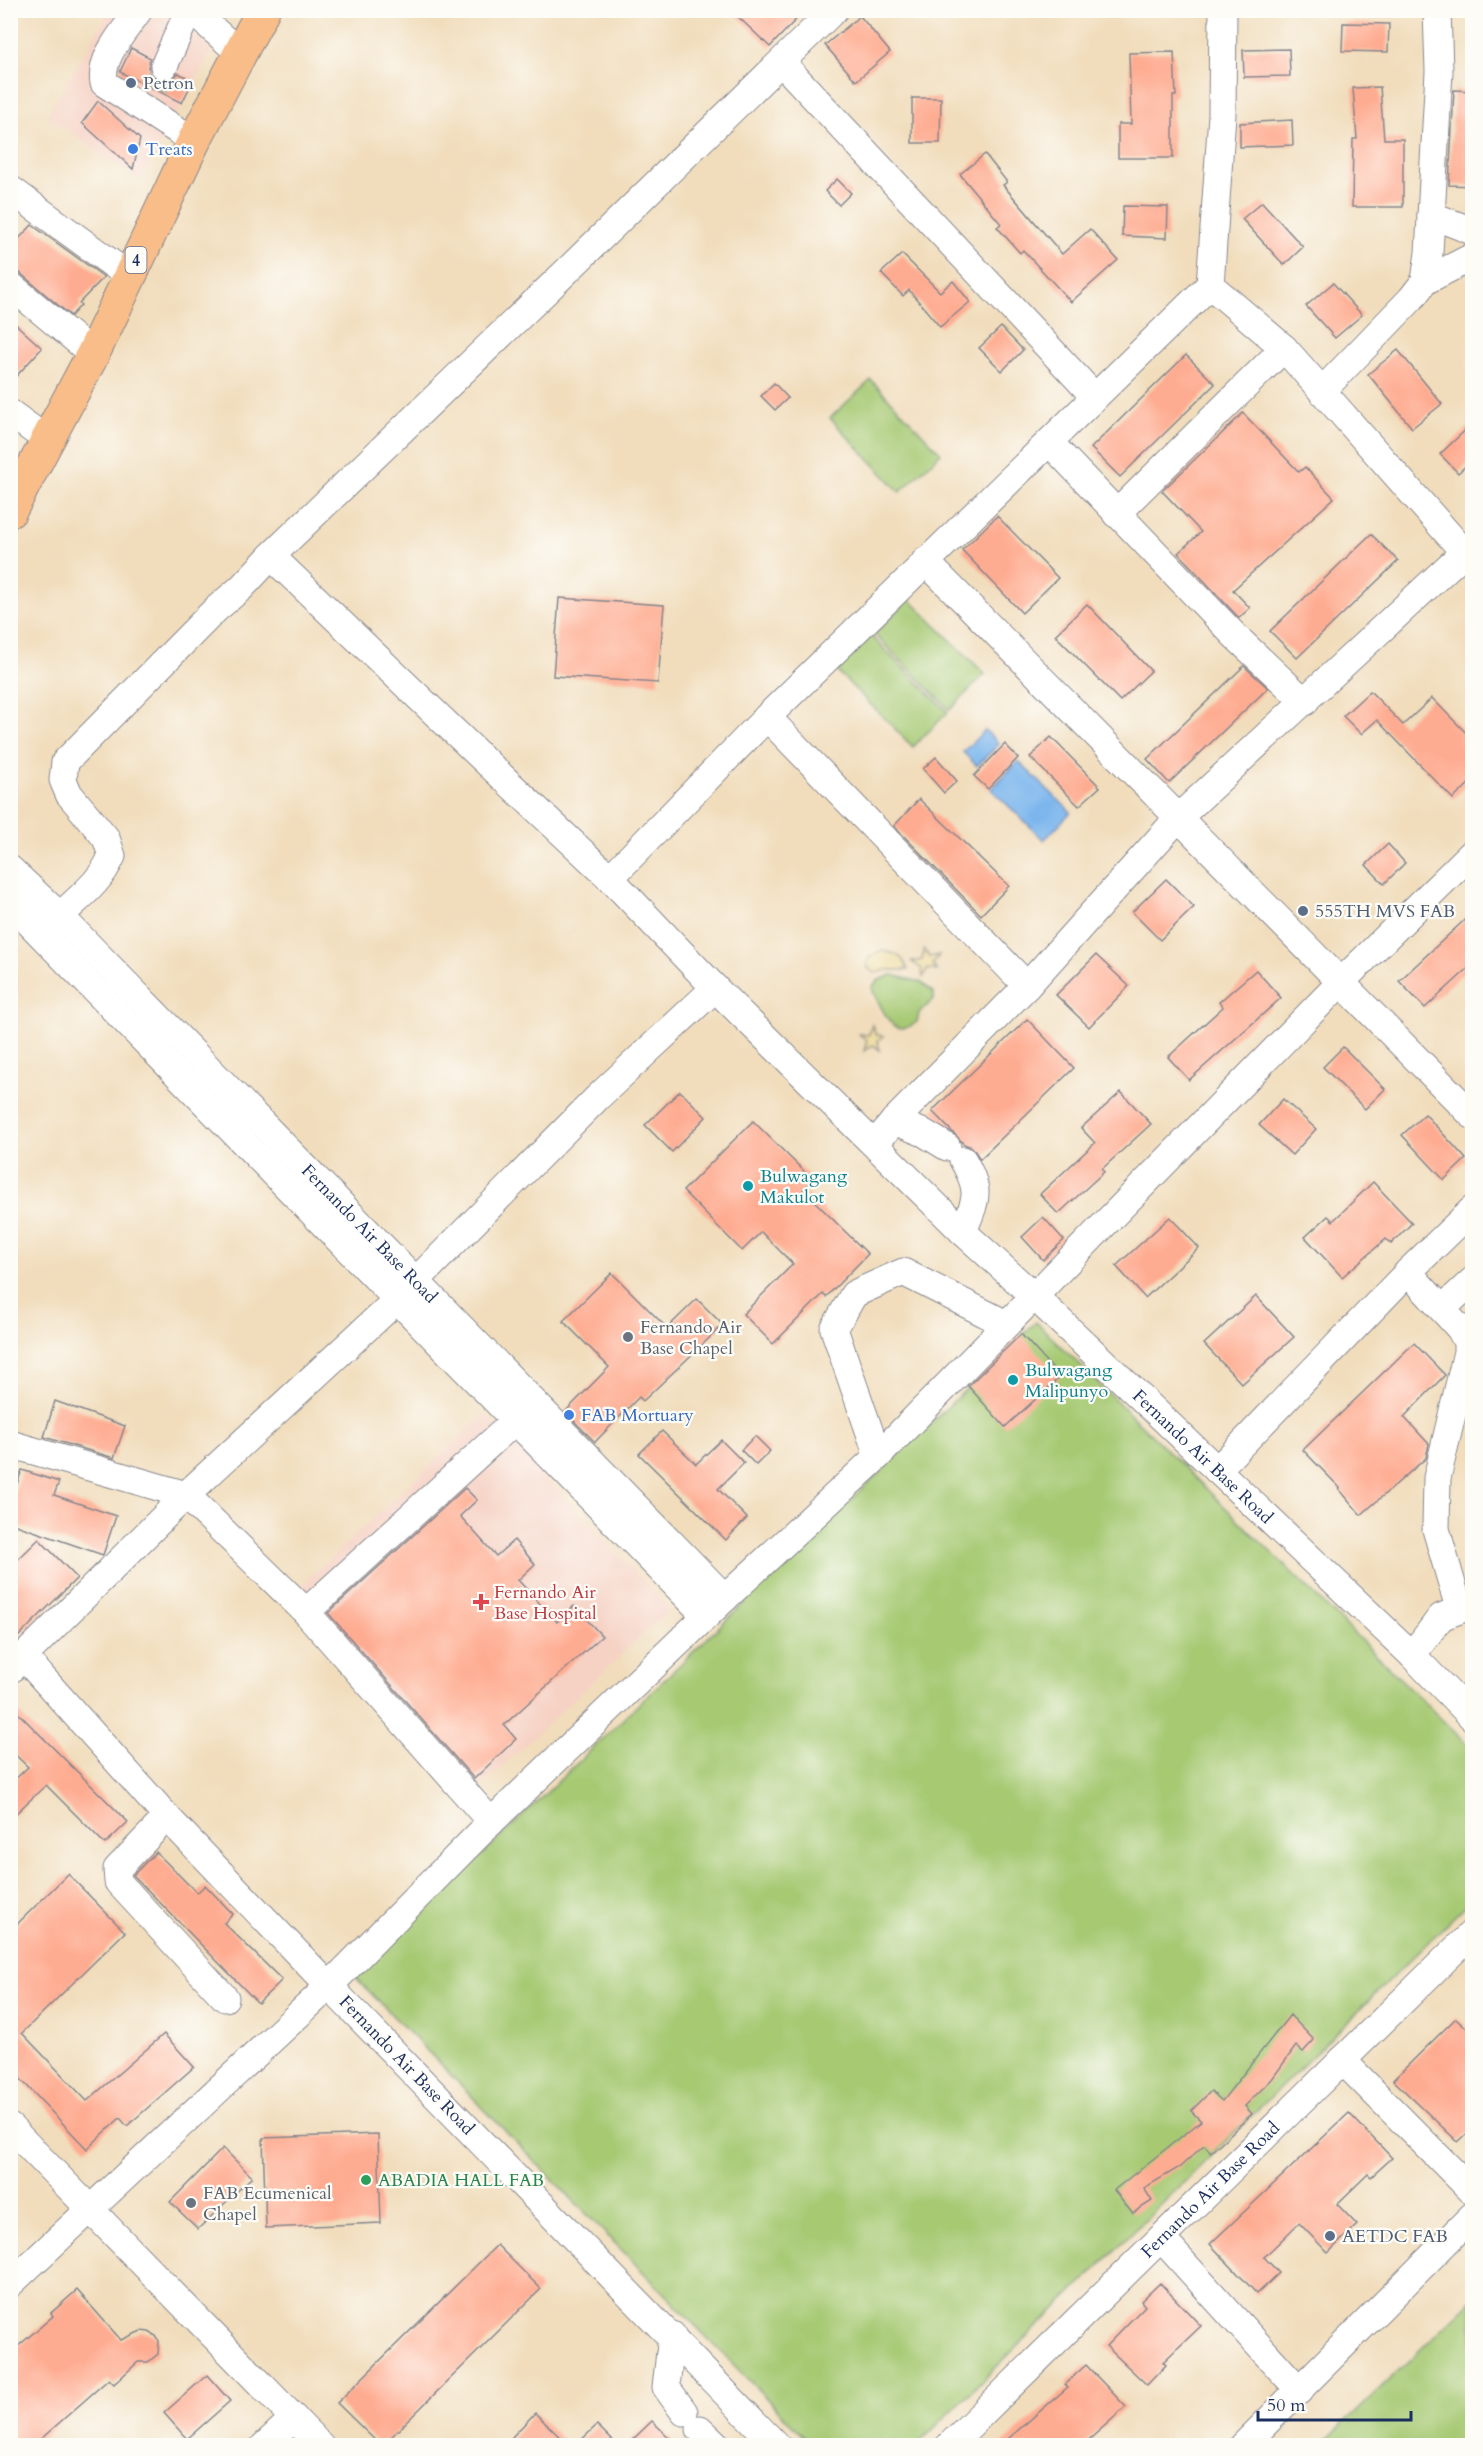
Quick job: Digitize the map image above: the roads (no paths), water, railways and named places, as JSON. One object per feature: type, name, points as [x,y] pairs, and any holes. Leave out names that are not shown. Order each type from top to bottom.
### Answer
[{"type":"highway","name":"4","points":[[10,511],[93,354],[194,141],[263,10]]},
{"type":"street","points":[[139,10],[106,59],[102,74],[104,83],[155,88],[194,141]]},
{"type":"street","points":[[155,88],[190,10],[240,53]]},
{"type":"street","points":[[52,926],[100,878],[112,856],[106,838],[69,794],[63,780],[65,762],[215,610],[241,588],[271,556],[782,63],[834,10]]},
{"type":"street","points":[[610,878],[767,717],[1210,285],[1222,115],[1223,10]]},
{"type":"street","points":[[1425,281],[1439,70],[1437,10]]},
{"type":"street","points":[[782,63],[1095,397]]},
{"type":"street","points":[[10,189],[129,276]]},
{"type":"street","points":[[1431,215],[1473,231]]},
{"type":"street","points":[[1322,391],[1411,299],[1425,281],[1473,257]]},
{"type":"street","points":[[10,285],[93,354]]},
{"type":"street","points":[[875,1144],[894,1121],[1027,986],[1179,817],[1470,553],[1284,348],[1210,285]]},
{"type":"street","points":[[1116,514],[1284,348]]},
{"type":"street","points":[[10,413],[47,440]]},
{"type":"street","points":[[1050,443],[1234,635],[1305,702]]},
{"type":"street","points":[[271,556],[610,878],[715,988],[963,1232],[1035,1297],[1342,981],[1473,853]]},
{"type":"street","points":[[925,561],[1473,1115]]},
{"type":"street","points":[[767,717],[1027,986]]},
{"type":"street","name":"Fernando Air Base Road","points":[[14,889],[407,1290],[517,1421],[657,1546]]},
{"type":"street","points":[[10,2284],[329,1986],[17,1664],[186,1495],[407,1290],[598,1097],[715,988]]},
{"type":"street","points":[[894,1121],[924,1133],[955,1154],[975,1180],[975,1202],[963,1232]]},
{"type":"street","points":[[1217,1470],[1408,1272],[1473,1210]]},
{"type":"street","points":[[878,1456],[834,1329],[855,1294],[903,1272],[1006,1324]]},
{"type":"street","points":[[1408,1272],[1460,1329],[1467,1341],[1467,1352],[1437,1478],[1436,1529],[1466,1606],[1441,1617],[1412,1655]]},
{"type":"street","points":[[1442,1310],[1473,1281]]},
{"type":"street","name":"Fernando Air Base Road","points":[[407,1290],[536,1402],[657,1546],[716,1607]]},
{"type":"street","name":"Fernando Air Base Road","points":[[777,2445],[329,1986],[491,1822],[878,1456],[1035,1297],[1412,1655],[1473,1717]]},
{"type":"street","points":[[306,1612],[536,1402]]},
{"type":"street","points":[[10,1444],[186,1495],[306,1612],[491,1822]]},
{"type":"street","points":[[167,1817],[117,1869],[118,1882],[225,1998]]},
{"type":"street","name":"Fernando Air Base Road","points":[[949,2445],[1473,1933]]},
{"type":"street","points":[[1342,2060],[1473,2191]]},
{"type":"street","points":[[10,2127],[321,2445]]},
{"type":"street","points":[[1243,2445],[1300,2391],[1473,2216]]},
{"type":"street","points":[[1161,2238],[1300,2391]]},
{"type":"street","points":[[672,2335],[666,2387],[700,2429]]},
{"type":"street","points":[[264,2445],[294,2418]]},
{"type":"water","points":[[985,730],[999,744],[977,766],[963,752]]},
{"type":"water","points":[[1018,761],[1071,812],[1044,840],[991,789]]},
{"type":"tunnel","points":[[155,89],[164,66]]},
{"type":"place","name":"Petron","points":[[131,83]]},
{"type":"place","name":"Treats","points":[[133,149]]},
{"type":"place","name":"555TH MVS FAB","points":[[1303,911]]},
{"type":"place","name":"Bulwagang Makulot","points":[[748,1186]]},
{"type":"place","name":"Fernando Air Base Chapel","points":[[628,1337]]},
{"type":"place","name":"Bulwagang Malipunyo","points":[[1013,1380]]},
{"type":"place","name":"FAB Mortuary","points":[[569,1415]]},
{"type":"place","name":"Fernando Air Base Hospital","points":[[481,1602]]},
{"type":"place","name":"ABADIA HALL FAB","points":[[366,2180]]},
{"type":"place","name":"FAB Ecumenical Chapel","points":[[191,2203]]},
{"type":"place","name":"AETDC FAB","points":[[1330,2236]]}]
